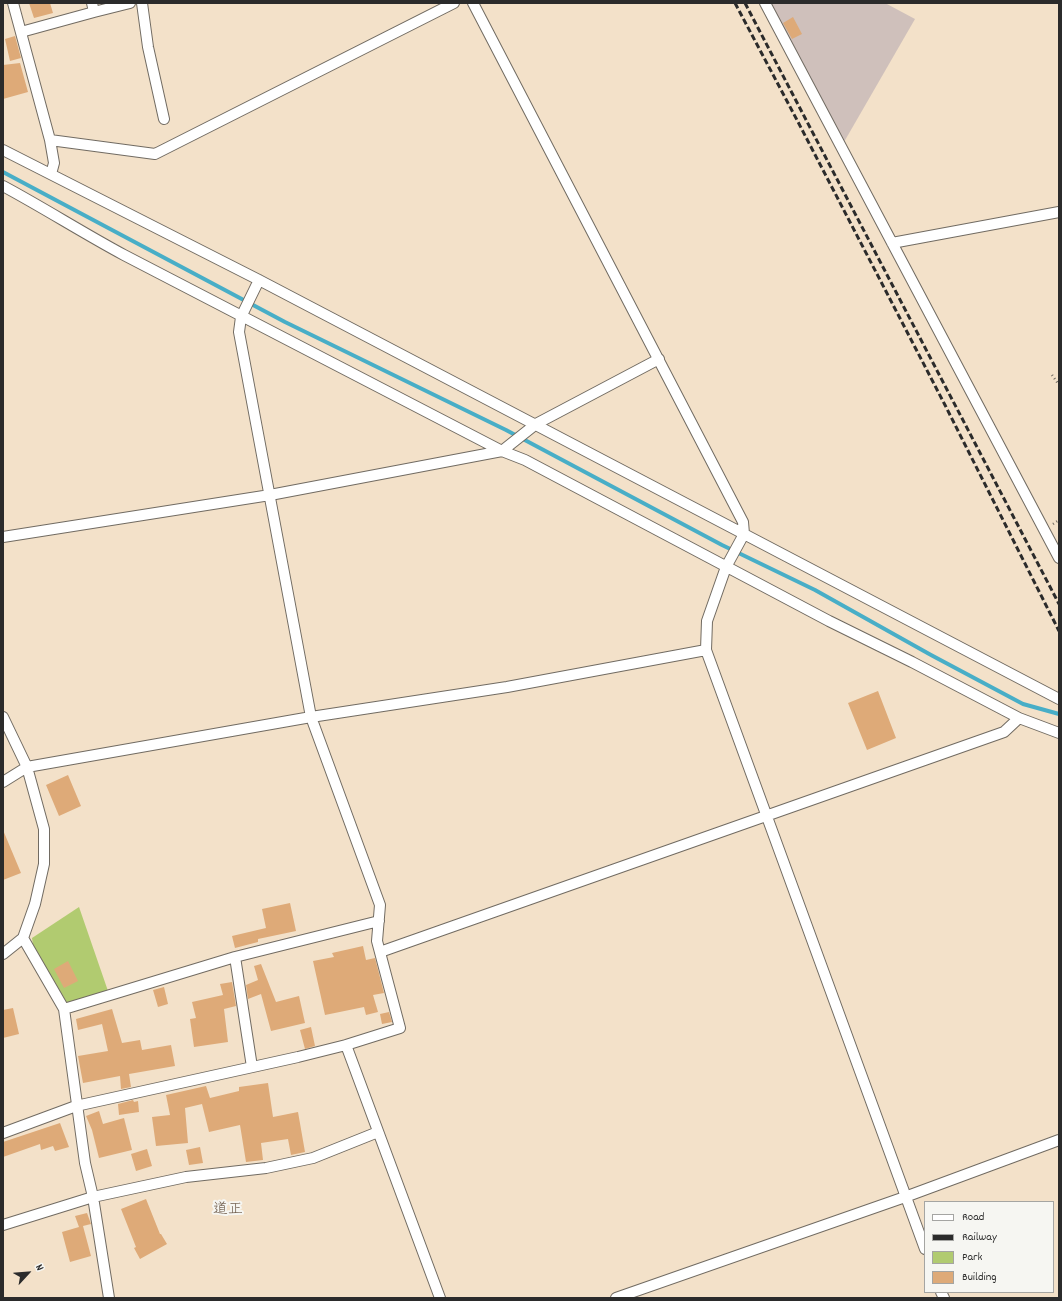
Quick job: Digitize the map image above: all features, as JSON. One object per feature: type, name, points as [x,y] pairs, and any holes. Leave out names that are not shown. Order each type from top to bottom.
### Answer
[{"type":"street","points":[[13,3],[50,140],[54,163],[51,174]]},
{"type":"street","points":[[21,32],[93,8],[130,3]]},
{"type":"street","points":[[142,3],[148,47],[164,119]]},
{"type":"street","points":[[50,140],[155,154],[454,3]]},
{"type":"street","points":[[474,3],[743,522],[744,534],[726,567],[707,621],[706,650],[924,1246]]},
{"type":"street","points":[[766,3],[1059,558]]},
{"type":"street","points":[[3,150],[259,280],[536,424],[1059,699]]},
{"type":"street","points":[[3,186],[124,254],[241,316],[502,451],[525,460],[726,567],[1019,718],[1059,733]]},
{"type":"street","points":[[892,243],[1059,212]]},
{"type":"street","points":[[3,1133],[76,1106],[346,1045],[400,1028],[377,941],[380,905],[311,717],[239,332],[241,316],[259,280]]},
{"type":"street","points":[[3,537],[270,495],[502,451],[536,424],[659,359]]},
{"type":"street","points":[[3,782],[27,767],[311,717],[507,687],[706,650]]},
{"type":"street","points":[[3,717],[27,767],[44,829],[44,864],[35,904],[24,938],[3,954]]},
{"type":"street","points":[[380,952],[1004,732],[1019,718]]},
{"type":"street","points":[[64,1009],[235,957],[379,921]]},
{"type":"street","points":[[24,938],[64,1009],[76,1106],[85,1163],[93,1197],[109,1298]]},
{"type":"street","points":[[235,957],[252,1067]]},
{"type":"street","points":[[346,1045],[440,1298]]},
{"type":"street","points":[[3,1225],[93,1197],[186,1177],[266,1168],[313,1158],[378,1132]]},
{"type":"street","points":[[616,1298],[905,1197],[1059,1140]]},
{"type":"path","points":[[1052,375],[1059,385]]},
{"type":"shaded area","points":[[768,3],[885,3],[915,19],[844,142]]},
{"type":"green space","points":[[79,907],[108,991],[67,1003],[33,945],[32,938]]},
{"type":"building","points":[[29,3],[50,3],[53,13],[34,18]]},
{"type":"building","points":[[793,17],[802,34],[792,39],[783,23]]},
{"type":"building","points":[[15,36],[21,58],[10,61],[5,39]]},
{"type":"building","points":[[20,63],[28,92],[3,99],[3,65]]},
{"type":"building","points":[[878,691],[896,738],[867,750],[848,703]]},
{"type":"building","points":[[68,775],[81,806],[59,816],[46,785]]},
{"type":"building","points":[[3,830],[21,873],[3,880]]},
{"type":"building","points":[[290,903],[296,931],[258,939],[258,942],[235,948],[232,936],[266,928],[262,909]]},
{"type":"building","points":[[363,946],[366,960],[375,958],[384,993],[373,995],[378,1012],[366,1015],[364,1007],[325,1015],[313,961],[334,957],[332,953]]},
{"type":"building","points":[[68,961],[78,981],[64,988],[54,969]]},
{"type":"building","points":[[261,964],[276,1002],[299,996],[305,1023],[271,1031],[261,994],[248,999],[246,985],[258,980],[254,966]]},
{"type":"building","points":[[232,982],[236,1006],[224,1009],[228,1042],[194,1047],[190,1019],[196,1018],[192,1002],[223,995],[220,984]]},
{"type":"building","points":[[164,987],[168,1004],[158,1007],[153,990]]},
{"type":"building","points":[[13,1008],[19,1034],[3,1038],[3,1010]]},
{"type":"building","points":[[112,1009],[122,1043],[140,1040],[142,1050],[171,1045],[175,1066],[129,1074],[131,1087],[121,1089],[120,1076],[83,1083],[78,1056],[108,1051],[102,1024],[78,1030],[76,1019]]},
{"type":"building","points":[[389,1012],[392,1022],[382,1024],[380,1014]]},
{"type":"building","points":[[311,1027],[315,1046],[305,1049],[300,1030]]},
{"type":"building","points":[[268,1083],[273,1117],[298,1112],[305,1152],[291,1155],[288,1139],[261,1143],[263,1160],[246,1162],[240,1125],[209,1132],[202,1104],[185,1108],[188,1143],[156,1146],[152,1117],[170,1115],[166,1095],[206,1086],[210,1098],[239,1091],[239,1087]]},
{"type":"building","points":[[133,1100],[134,1102],[138,1101],[139,1112],[119,1115],[118,1104]]},
{"type":"building","points":[[99,1111],[103,1124],[124,1118],[132,1150],[99,1158],[92,1130],[86,1116]]},
{"type":"building","points":[[60,1123],[69,1147],[55,1151],[53,1146],[41,1150],[40,1144],[3,1157],[3,1142]]},
{"type":"building","points":[[200,1147],[203,1163],[189,1165],[186,1150]]},
{"type":"building","points":[[147,1149],[152,1166],[136,1171],[131,1154]]},
{"type":"building","points":[[146,1199],[160,1234],[167,1244],[140,1259],[134,1248],[136,1247],[121,1209]]},
{"type":"building","points":[[87,1213],[91,1224],[83,1226],[91,1256],[70,1262],[62,1232],[79,1227],[75,1216]]},
{"type":"waterway","points":[[3,172],[285,322],[506,430],[722,545],[815,590],[931,655],[1023,704],[1059,714]]},
{"type":"railway","points":[[735,3],[945,405],[1059,631]]},
{"type":"railway","points":[[745,3],[1059,604]]},
{"type":"district","name":"道正","points":[[228,1211]]}]
